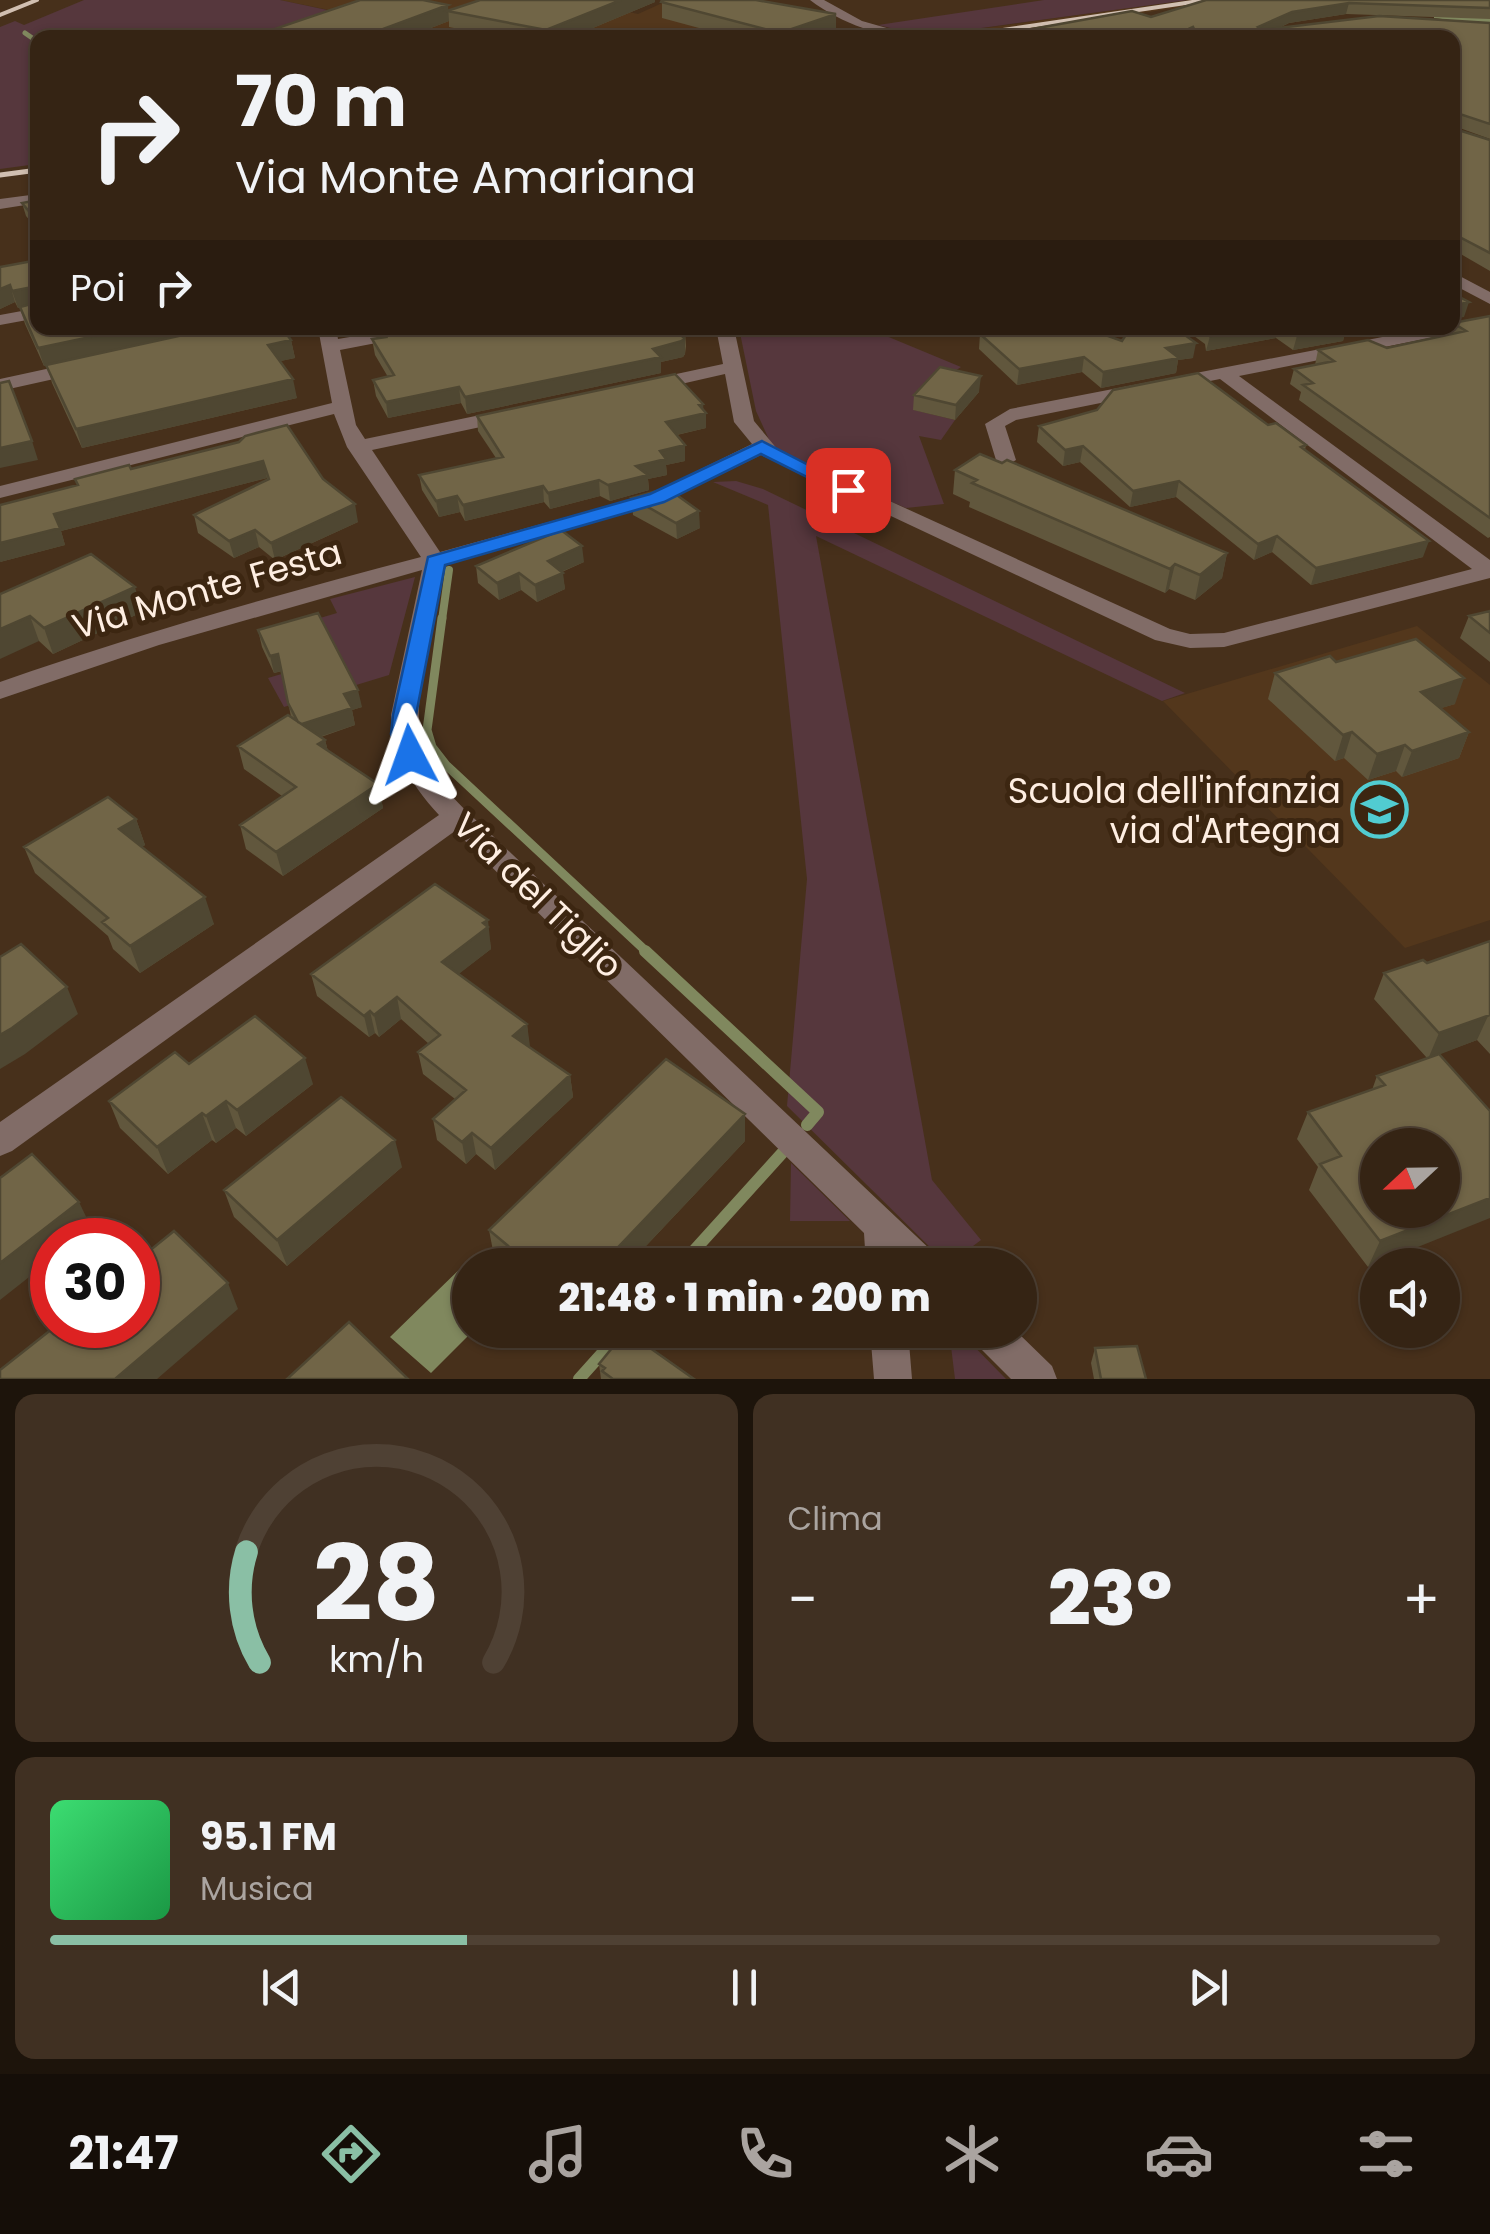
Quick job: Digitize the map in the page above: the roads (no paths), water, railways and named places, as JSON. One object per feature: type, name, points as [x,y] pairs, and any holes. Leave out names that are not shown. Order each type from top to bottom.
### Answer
[{"type":"street","points":[[806,0],[864,30]]},
{"type":"street","points":[[816,0],[858,23],[886,30]]},
{"type":"street","points":[[0,204],[30,199]]},
{"type":"street","points":[[1460,282],[1490,299]]},
{"type":"street","points":[[0,320],[30,314]]},
{"type":"street","points":[[1460,327],[1490,321]]},
{"type":"street","points":[[725,335],[744,422],[762,446],[780,459],[1150,630],[1190,641],[1224,640],[1490,571]]},
{"type":"street","points":[[1006,460],[995,424],[1010,415],[1416,335]]},
{"type":"street","points":[[329,337],[340,407],[357,447],[435,562]]},
{"type":"street","points":[[0,385],[110,360]]},
{"type":"street","points":[[617,392],[732,367]]},
{"type":"street","points":[[1222,372],[1490,571]]},
{"type":"street","points":[[0,492],[340,407]]},
{"type":"street","points":[[357,447],[524,412]]},
{"type":"street","name":"Via Monte Festa","points":[[0,691],[81,660],[657,498],[762,446]]},
{"type":"street","name":"Via del Tiglio","points":[[435,562],[403,734],[420,774],[456,816],[904,1248]]},
{"type":"street","points":[[0,1141],[456,816]]},
{"type":"street","points":[[881,1226],[883,1248]]},
{"type":"street","points":[[890,1348],[893,1379]]},
{"type":"street","points":[[1006,1348],[1038,1379]]},
{"type":"waterway","points":[[1439,15],[1490,20]]},
{"type":"waterway","points":[[25,33],[30,36]]},
{"type":"waterway","points":[[442,620],[449,570]]},
{"type":"waterway","points":[[442,618],[427,730],[432,747],[446,765],[648,953]]},
{"type":"waterway","points":[[645,951],[818,1112],[807,1125]]},
{"type":"waterway","points":[[696,1248],[784,1151]]},
{"type":"waterway","points":[[579,1379],[607,1348]]},
{"type":"railway","points":[[0,15],[37,0]]},
{"type":"railway","points":[[1002,30],[1206,0]]},
{"type":"railway","points":[[0,175],[30,171]]},
{"type":"place","name":"Scuola dell'infanzia via d'Artegna","points":[[1380,810]]}]
